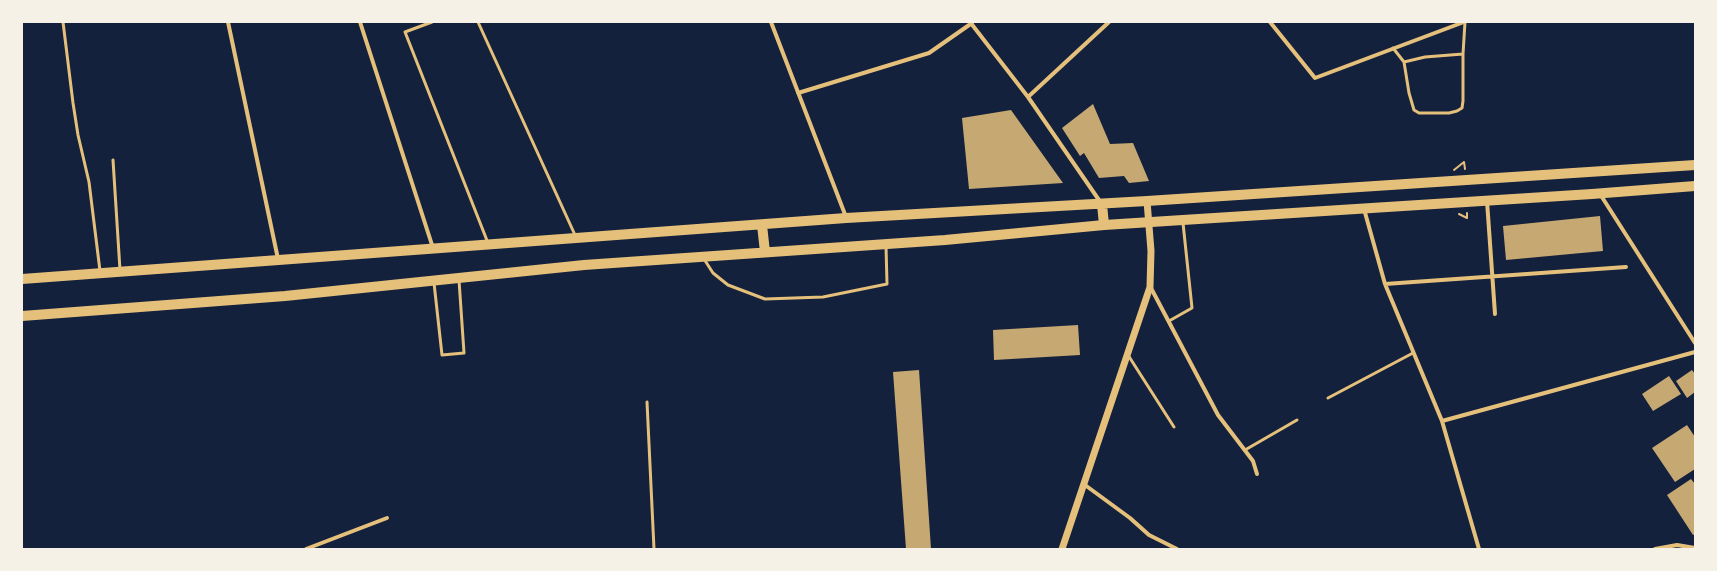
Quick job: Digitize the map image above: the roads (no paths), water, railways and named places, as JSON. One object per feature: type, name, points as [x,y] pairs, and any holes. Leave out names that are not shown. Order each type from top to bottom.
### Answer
[{"type":"main road","points":[[22,279],[846,218],[1147,202],[1695,165]]},
{"type":"main road","points":[[22,316],[285,296],[584,265],[704,258],[765,252],[886,244],[1104,225],[1596,194],[1695,186]]},
{"type":"main road","points":[[1102,204],[1104,225]]},
{"type":"main road","points":[[762,224],[765,252]]},
{"type":"street","points":[[228,22],[278,259]]},
{"type":"street","points":[[360,22],[433,248]]},
{"type":"street","points":[[771,22],[846,218]]},
{"type":"street","points":[[798,93],[929,53],[971,22],[1028,97],[1102,204]]},
{"type":"street","points":[[1028,97],[1109,22]]},
{"type":"street","points":[[1270,22],[1314,78],[1464,22]]},
{"type":"street","points":[[1596,194],[1695,343]]},
{"type":"street","points":[[1486,201],[1495,314]]},
{"type":"street","points":[[1062,549],[1150,287],[1149,223],[1147,202]]},
{"type":"street","points":[[1364,209],[1385,284],[1442,421],[1479,549]]},
{"type":"street","points":[[1385,284],[1626,267]]},
{"type":"street","points":[[1150,287],[1218,415],[1253,461],[1257,474]]},
{"type":"street","points":[[1442,421],[1695,352]]},
{"type":"street","points":[[1084,485],[1130,518],[1149,535],[1177,549]]},
{"type":"street","points":[[306,549],[387,518]]},
{"type":"street","points":[[1655,549],[1677,545],[1695,548]]},
{"type":"lane","points":[[63,22],[78,135],[89,182],[100,273]]},
{"type":"lane","points":[[432,22],[405,32],[489,244]]},
{"type":"lane","points":[[478,22],[577,238]]},
{"type":"lane","points":[[1393,48],[1404,62],[1409,93],[1414,110],[1419,113],[1449,113],[1457,111],[1462,108],[1463,101],[1464,22]]},
{"type":"lane","points":[[1404,62],[1425,57],[1463,54]]},
{"type":"lane","points":[[113,160],[120,272]]},
{"type":"lane","points":[[1169,321],[1192,308],[1183,221]]},
{"type":"lane","points":[[704,258],[713,273],[728,285],[765,299],[823,297],[886,284],[886,244]]},
{"type":"lane","points":[[434,281],[442,355],[464,353],[459,278]]},
{"type":"lane","points":[[1328,398],[1413,353]]},
{"type":"lane","points":[[1128,355],[1174,427]]},
{"type":"lane","points":[[647,402],[654,549]]},
{"type":"lane","points":[[1245,450],[1297,420]]}]
